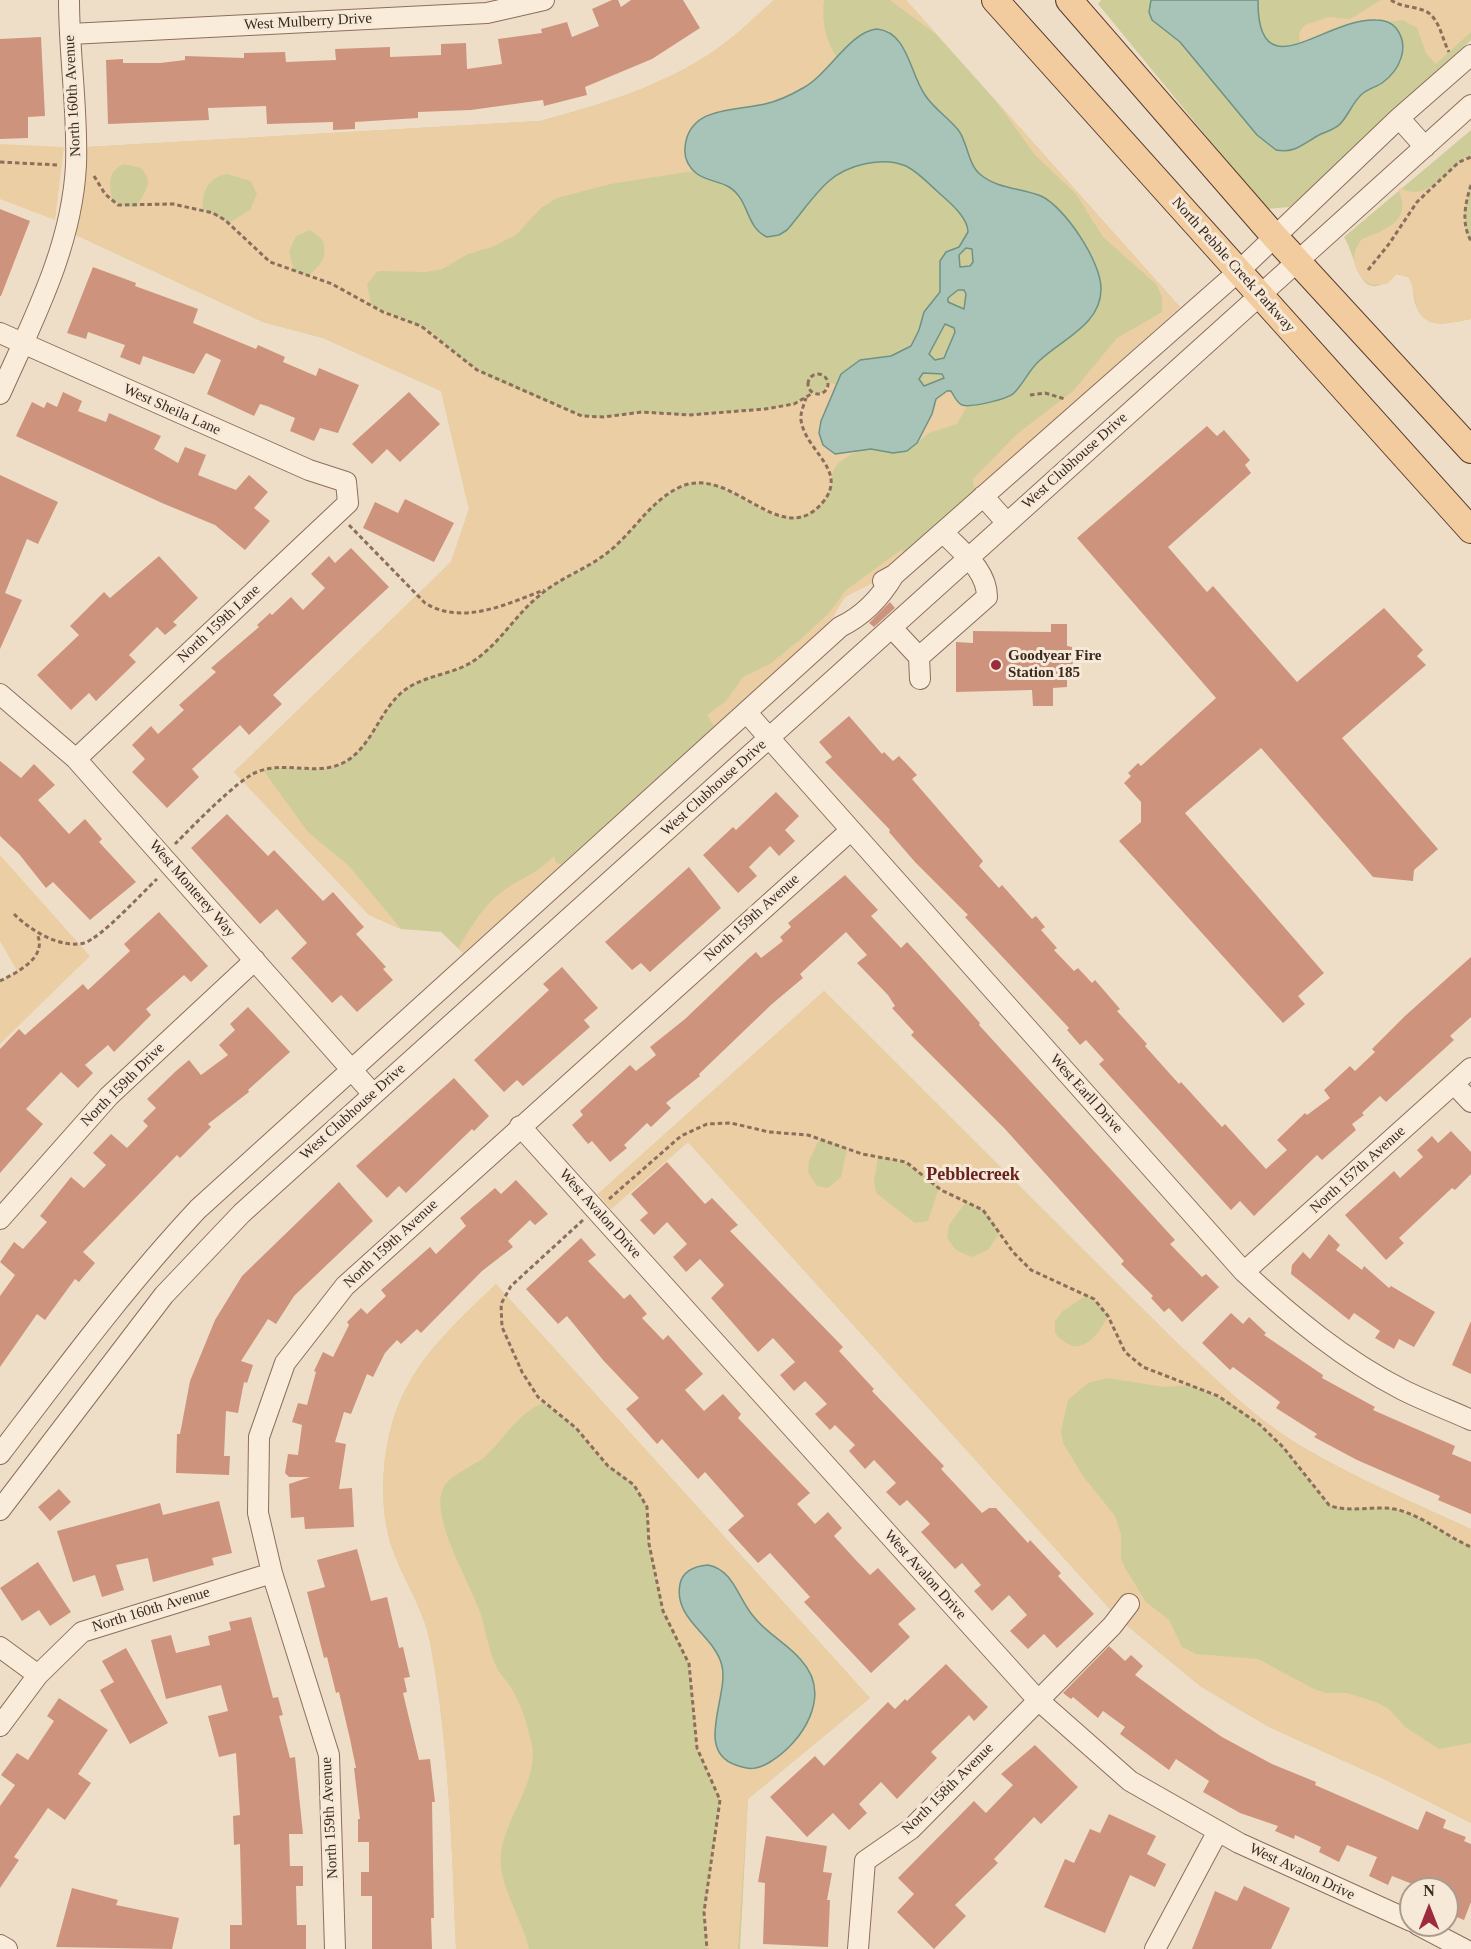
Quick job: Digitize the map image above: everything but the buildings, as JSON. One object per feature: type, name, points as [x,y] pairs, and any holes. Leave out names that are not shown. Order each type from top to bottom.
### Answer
[{"type":"main road","name":"North Pebble Creek Parkway","points":[[995,0],[1261,293],[1471,530]]},
{"type":"main road","points":[[1069,0],[1275,237],[1471,450]]},
{"type":"street","name":"North 160th Avenue","points":[[0,394],[23,344],[62,246],[76,167],[69,0]]},
{"type":"street","name":"West Mulberry Drive","points":[[70,34],[488,13],[544,0]]},
{"type":"street","points":[[0,1454],[79,1348],[152,1258],[244,1165],[840,627],[845,611],[875,585],[894,575],[1239,271],[1398,118],[1465,60]]},
{"type":"street","name":"West Clubhouse Drive","points":[[0,1510],[164,1295],[242,1213],[1471,105]]},
{"type":"street","points":[[1398,118],[1425,147]]},
{"type":"street","name":"West Sheila Lane","points":[[0,333],[309,470],[346,482]]},
{"type":"street","name":"North 159th Lane","points":[[76,759],[348,503],[346,482]]},
{"type":"street","points":[[983,496],[1007,523]]},
{"type":"street","points":[[919,657],[987,597],[987,585],[982,573],[943,532]]},
{"type":"street","points":[[892,628],[919,657],[920,679]]},
{"type":"street","name":"West Monterey Way","points":[[0,694],[76,759],[373,1094]]},
{"type":"street","name":"West Earll Drive","points":[[747,712],[850,831],[1245,1272],[1311,1331],[1354,1362],[1403,1390],[1471,1420]]},
{"type":"street","name":"North 159th Avenue","points":[[335,1949],[329,1755],[272,1574],[258,1513],[259,1437],[285,1363],[345,1286],[850,831]]},
{"type":"street","name":"North 159th Drive","points":[[0,1219],[109,1096],[255,960]]},
{"type":"street","name":"North 157th Avenue","points":[[1245,1272],[1471,1068]]},
{"type":"street","points":[[1454,1084],[1471,1102]]},
{"type":"street","name":"West Avalon Drive","points":[[520,1126],[1037,1699],[1130,1781],[1250,1848],[1399,1916]]},
{"type":"street","name":"North 160th Avenue","points":[[0,1726],[38,1676],[82,1632],[272,1574]]},
{"type":"street","points":[[1037,1699],[1112,1626],[1129,1604]]},
{"type":"street","points":[[0,1647],[38,1676]]},
{"type":"street","name":"North 158th Avenue","points":[[858,1949],[865,1861],[911,1829],[1037,1699]]},
{"type":"street","points":[[1155,1949],[1218,1831]]},
{"type":"street","points":[[1441,1937],[1464,1949]]},
{"type":"street","points":[[0,1945],[7,1949]]},
{"type":"path","points":[[1391,0],[1402,7],[1422,10],[1431,15],[1446,47],[1465,60]]},
{"type":"path","points":[[1368,270],[1389,244],[1417,202],[1459,162],[1471,157]]},
{"type":"path","points":[[0,162],[90,169],[105,194],[118,205],[173,204],[213,213],[225,220],[270,262],[332,284],[383,312],[421,326],[477,370],[582,416],[604,417],[642,412],[703,414],[782,407],[813,393],[822,393],[827,388],[827,379],[822,375],[815,374],[809,378],[808,388],[813,393]]},
{"type":"path","points":[[1471,185],[1464,213],[1466,229],[1471,241]]},
{"type":"path","points":[[1030,395],[1045,393],[1065,399]]},
{"type":"path","points":[[14,915],[37,934],[72,943],[90,941],[160,876],[173,846],[250,775],[274,768],[327,769],[350,759],[361,749],[390,705],[406,688],[428,676],[464,666],[475,660],[501,638],[529,604],[547,589],[603,557],[654,505],[691,484],[701,482],[724,487],[763,510],[784,518],[794,518],[814,509],[828,492],[831,476],[829,468],[802,425],[801,414],[806,398]]},
{"type":"path","points":[[337,513],[425,603],[439,610],[464,614],[482,611],[547,589]]},
{"type":"path","points":[[0,981],[17,971],[38,953],[41,945],[37,934]]},
{"type":"path","points":[[707,1949],[704,1912],[720,1800],[697,1748],[689,1664],[663,1611],[649,1544],[647,1507],[634,1485],[608,1466],[576,1428],[538,1397],[522,1372],[502,1327],[501,1304],[511,1286],[681,1136],[707,1124],[731,1124],[769,1132],[808,1135],[862,1154],[906,1162],[941,1190],[983,1210],[1013,1252],[1030,1270],[1094,1299],[1108,1316],[1125,1352],[1143,1367],[1218,1396],[1260,1424],[1283,1447],[1315,1491],[1329,1504],[1335,1508],[1372,1507],[1399,1510],[1433,1524],[1471,1547]]},
{"type":"shaded area","points":[[774,0],[906,0],[1180,307],[879,578],[845,597],[824,628],[463,953],[441,932],[401,929],[369,915],[234,772],[451,562],[469,509],[441,391],[323,338],[263,322],[76,235],[84,192],[87,147],[540,121],[610,100],[677,73],[725,43]]},
{"type":"shaded area","points":[[1101,0],[1471,0],[1471,40],[1290,207],[1266,209],[1098,4]]},
{"type":"shaded area","points":[[1151,0],[1258,0],[1261,27],[1269,42],[1282,46],[1298,44],[1357,22],[1384,21],[1396,28],[1403,43],[1403,51],[1398,65],[1388,78],[1362,94],[1339,125],[1295,149],[1276,150],[1257,135],[1180,42],[1152,20],[1149,12]]},
{"type":"shaded area","points":[[877,29],[887,32],[902,46],[925,95],[959,131],[973,166],[981,175],[1002,186],[1041,196],[1071,223],[1095,264],[1101,288],[1100,301],[1088,321],[1039,361],[1014,393],[1005,398],[967,406],[960,404],[951,391],[947,391],[936,399],[932,414],[917,443],[907,451],[893,453],[871,449],[835,454],[823,445],[819,433],[821,421],[841,374],[860,360],[891,356],[911,346],[924,312],[940,292],[940,261],[946,252],[959,247],[968,232],[965,221],[952,205],[923,178],[906,166],[876,162],[845,170],[836,175],[818,192],[787,230],[779,235],[767,237],[755,227],[736,192],[693,171],[686,159],[685,148],[688,134],[704,117],[727,110],[770,103],[794,93],[813,81],[848,45],[867,32]],"holes":[[[966,248],[972,249],[973,262],[970,266],[960,267],[959,255]],[[958,290],[964,290],[966,294],[964,309],[948,302],[948,298]],[[945,324],[954,328],[955,332],[944,358],[935,360],[929,354]],[[923,373],[942,374],[944,378],[924,386],[919,379]]]},
{"type":"shaded area","points":[[1471,130],[1471,319],[1436,323],[1423,317],[1418,310],[1408,277],[1396,274],[1384,283],[1374,286],[1367,284],[1361,277],[1344,237]]},
{"type":"shaded area","points":[[824,991],[1174,1340],[1251,1410],[1284,1435],[1321,1458],[1471,1529],[1471,1823],[1384,1779],[1269,1727],[1200,1686],[1119,1619],[688,1142],[611,1209],[598,1194]]},
{"type":"shaded area","points":[[496,1284],[870,1698],[748,1799],[740,1949],[456,1949],[449,1795],[436,1680],[427,1630],[391,1545],[386,1526],[383,1484],[393,1420],[409,1383],[438,1342]]},
{"type":"shaded area","points":[[708,1565],[717,1568],[730,1579],[748,1610],[759,1623],[801,1660],[810,1674],[814,1688],[814,1702],[803,1730],[782,1753],[761,1767],[749,1768],[736,1765],[724,1758],[717,1748],[715,1735],[723,1678],[722,1666],[712,1645],[688,1618],[680,1597],[680,1584],[684,1575],[694,1568]]},
{"type":"sand","points":[[774,0],[824,0],[825,31],[838,59],[813,81],[794,93],[763,104],[704,117],[690,166],[693,171],[610,184],[557,198],[541,208],[516,235],[492,247],[468,254],[442,269],[426,272],[378,271],[367,284],[371,305],[431,331],[467,363],[490,378],[582,416],[604,417],[642,412],[689,415],[765,409],[794,404],[813,393],[823,393],[828,382],[837,385],[821,421],[819,433],[835,454],[859,450],[836,466],[827,496],[817,508],[804,515],[788,518],[772,514],[714,485],[698,483],[671,492],[653,506],[606,554],[542,593],[478,658],[460,668],[422,680],[404,691],[388,709],[367,741],[350,759],[330,768],[263,770],[308,832],[348,865],[401,929],[369,915],[234,772],[451,562],[469,509],[441,391],[323,338],[263,322],[76,235],[84,192],[87,147],[540,121],[610,100],[677,73],[725,43]],"holes":[[[124,164],[141,168],[148,179],[147,188],[137,207],[126,207],[112,201],[110,180],[114,171]],[[227,174],[251,181],[257,194],[250,210],[229,223],[203,209],[205,191],[211,181]],[[310,230],[321,238],[324,244],[323,259],[308,276],[294,271],[289,251],[296,236]]]},
{"type":"sand","points":[[890,0],[906,0],[937,35]]},
{"type":"sand","points":[[1381,0],[1471,0],[1471,32],[1436,64],[1426,53],[1417,28],[1403,20],[1360,21],[1329,30],[1300,43],[1299,33],[1305,25],[1329,17],[1350,19]]},
{"type":"sand","points":[[996,101],[1180,307],[974,492],[973,479],[1017,434],[1073,391],[1117,338],[1162,312],[1162,297],[1156,284],[1103,237],[1076,194],[1035,155]]},
{"type":"sand","points":[[0,144],[64,147],[55,220],[0,199]]},
{"type":"sand","points":[[1471,157],[1471,185],[1464,213],[1466,229],[1471,241],[1471,319],[1436,323],[1423,317],[1418,310],[1408,277],[1397,274],[1387,284],[1372,285],[1357,271],[1355,252],[1362,239],[1387,228],[1399,217],[1402,201],[1398,190],[1401,188],[1410,192],[1418,192],[1426,189],[1463,159]]},
{"type":"sand","points":[[947,391],[951,391],[958,403],[967,406],[957,424],[929,433],[917,443],[932,414],[933,403]]},
{"type":"sand","points":[[901,550],[906,553],[871,584],[845,597],[830,622],[714,726],[707,715],[726,701],[743,677],[770,664],[829,613],[846,590]]},
{"type":"sand","points":[[0,855],[90,956],[0,1044],[0,981],[17,971],[0,941]]},
{"type":"sand","points":[[554,856],[556,863],[562,864],[463,953],[458,948],[478,916],[490,902]]},
{"type":"sand","points":[[824,991],[1174,1340],[1251,1410],[1284,1435],[1321,1458],[1471,1529],[1471,1547],[1399,1510],[1390,1508],[1345,1509],[1329,1505],[1283,1447],[1259,1424],[1235,1406],[1190,1385],[1165,1387],[1107,1378],[1088,1383],[1068,1400],[1061,1431],[1063,1443],[1083,1476],[1115,1516],[1121,1534],[1121,1558],[1125,1568],[1146,1602],[1169,1620],[1182,1647],[1196,1654],[1258,1659],[1314,1689],[1326,1693],[1347,1693],[1376,1702],[1389,1709],[1405,1727],[1439,1749],[1471,1743],[1471,1823],[1384,1779],[1269,1727],[1200,1686],[1119,1619],[688,1142],[611,1209],[598,1194]],"holes":[[[820,1138],[847,1149],[841,1177],[828,1188],[817,1186],[808,1172],[809,1161]],[[878,1157],[904,1163],[925,1176],[939,1188],[928,1221],[915,1223],[876,1193],[874,1181]],[[966,1202],[983,1210],[1000,1232],[988,1250],[971,1257],[956,1250],[947,1238],[949,1225]],[[1087,1295],[1102,1306],[1108,1316],[1092,1339],[1079,1346],[1063,1341],[1055,1333],[1055,1321],[1063,1311]]]},
{"type":"sand","points":[[496,1284],[870,1698],[748,1799],[738,1949],[707,1949],[704,1912],[720,1800],[697,1748],[689,1664],[663,1611],[649,1544],[647,1507],[634,1485],[602,1460],[571,1423],[543,1403],[534,1407],[513,1426],[487,1455],[455,1475],[445,1485],[440,1503],[446,1533],[481,1614],[494,1661],[521,1707],[532,1746],[533,1760],[526,1787],[508,1827],[501,1854],[503,1877],[529,1949],[456,1949],[449,1795],[436,1680],[427,1630],[391,1545],[386,1526],[383,1484],[393,1420],[409,1383],[438,1342]]},
{"type":"place","name":"Goodyear Fire Station 185","points":[[996,665]]},
{"type":"district","name":"Pebblecreek","points":[[973,1175]]}]
